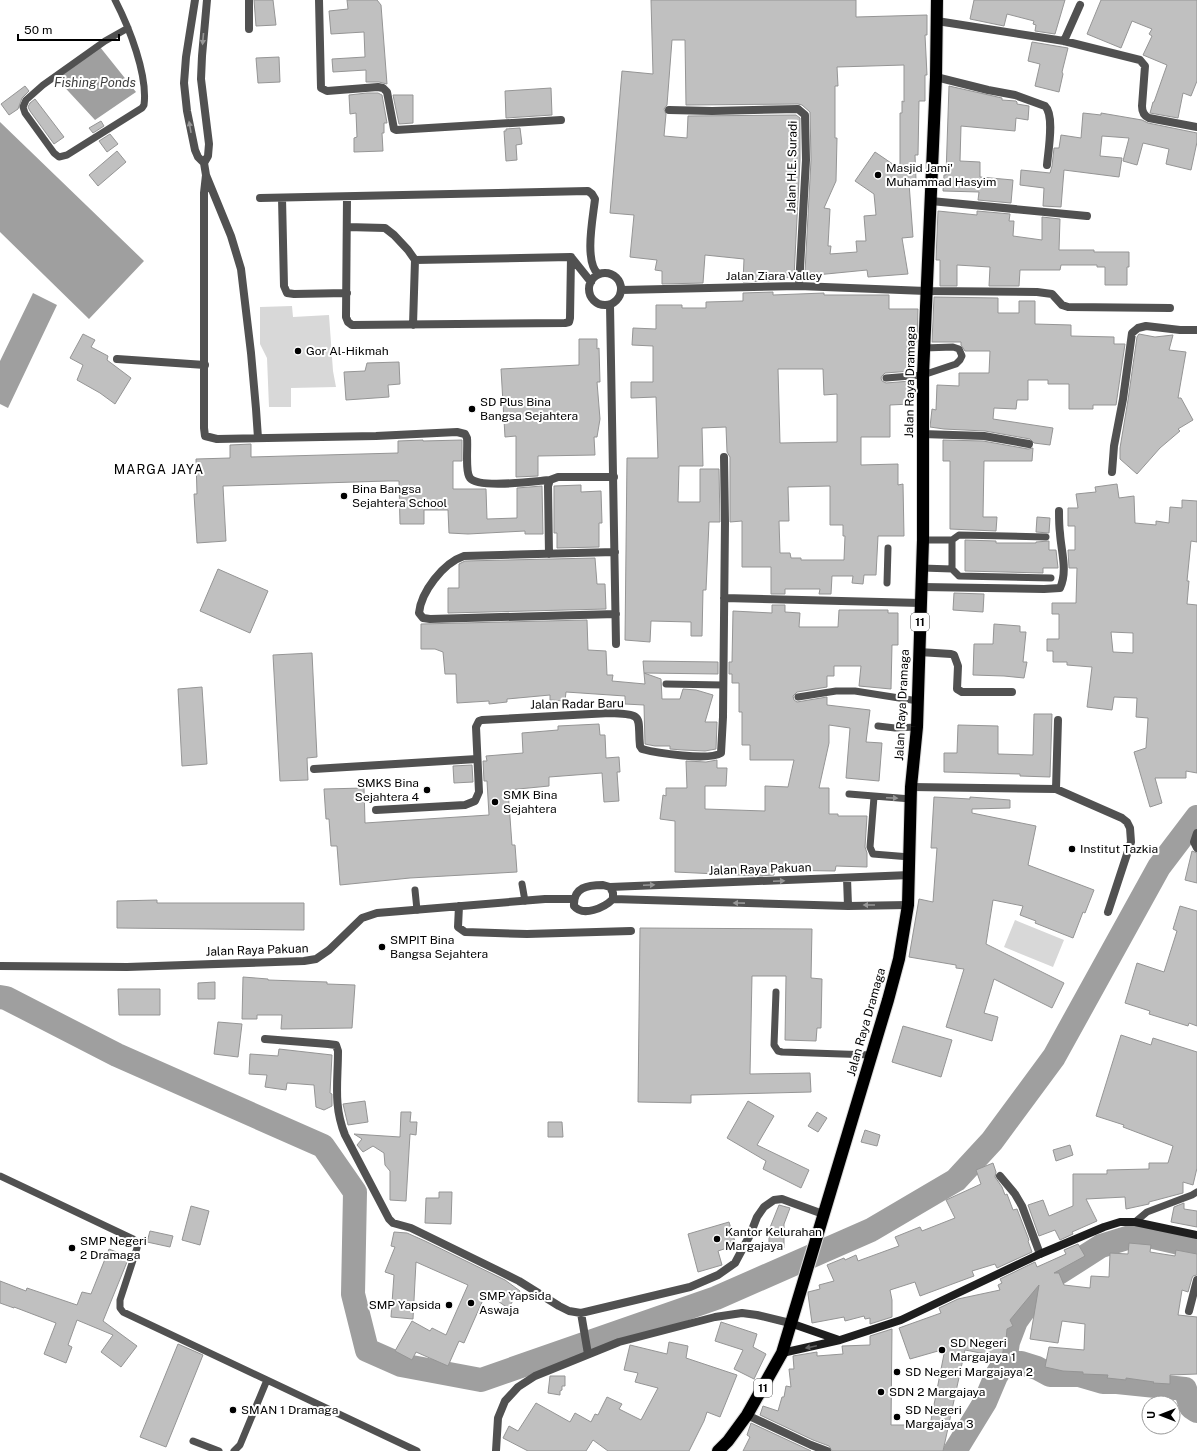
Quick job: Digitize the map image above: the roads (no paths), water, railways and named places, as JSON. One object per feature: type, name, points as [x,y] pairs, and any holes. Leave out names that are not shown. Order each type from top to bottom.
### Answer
[{"type":"highway","name":"Jalan Raya Dramaga","points":[[792,1320],[872,1055],[899,959],[908,905],[911,793],[917,727],[922,587],[923,375],[936,77],[937,0]]},
{"type":"highway","name":"11","points":[[718,1451],[728,1441],[747,1415],[782,1353],[792,1320]]},
{"type":"street","points":[[195,0],[186,57],[185,96],[192,139],[198,156],[204,163],[206,175],[231,236],[241,269],[251,353],[258,438]]},
{"type":"street","points":[[204,163],[208,156],[209,144],[201,79],[207,0]]},
{"type":"street","points":[[249,0],[249,29]]},
{"type":"street","points":[[319,0],[321,88],[327,91],[378,87],[383,88],[387,92],[394,129],[396,130],[561,120]]},
{"type":"street","points":[[1064,41],[1080,5]]},
{"type":"street","points":[[937,21],[1064,41],[1140,60],[1145,66],[1142,106],[1145,116],[1152,119],[1197,127]]},
{"type":"street","points":[[936,77],[1015,95],[1048,108],[1050,118],[1047,165]]},
{"type":"street","name":"Jalan H.E. Suradi","points":[[669,110],[712,111],[798,109],[803,112],[805,115],[806,160],[798,286]]},
{"type":"street","points":[[206,175],[204,193],[205,436],[217,439],[376,436],[457,432],[465,434],[467,438],[468,472],[470,478],[477,483],[499,484],[550,480],[558,476],[614,477]]},
{"type":"street","points":[[260,198],[588,191],[595,199],[591,252],[593,268],[598,274]]},
{"type":"street","points":[[347,197],[346,317],[348,322],[352,325],[559,324],[569,322],[571,257]]},
{"type":"street","points":[[282,198],[284,286],[287,293],[347,293]]},
{"type":"street","points":[[931,201],[1087,216]]},
{"type":"street","points":[[347,227],[385,228],[400,242],[414,260],[413,325]]},
{"type":"street","points":[[414,260],[571,257]]},
{"type":"street","points":[[571,257],[590,282]]},
{"type":"street","points":[[606,273],[613,275],[620,282],[621,290],[618,300],[610,305],[600,304],[593,299],[589,292],[590,282],[598,274],[606,273]]},
{"type":"street","name":"Jalan Ziara Valley","points":[[621,290],[798,286],[926,291],[1047,292],[1052,294],[1062,305],[1068,307],[1170,308]]},
{"type":"street","points":[[610,305],[616,644]]},
{"type":"street","points":[[1112,472],[1114,446],[1123,399],[1132,333],[1138,328],[1146,326],[1180,330],[1197,330]]},
{"type":"street","points":[[117,359],[205,365]]},
{"type":"street","points":[[922,434],[984,436],[1029,444]]},
{"type":"street","name":"Jalan Radar Baru","points":[[376,810],[465,805],[475,801],[479,792],[476,727],[479,721],[482,720],[610,713],[628,714],[636,717],[638,720],[640,727],[640,746],[642,749],[671,755],[716,756],[721,754],[725,522],[724,457]]},
{"type":"street","points":[[549,554],[548,486],[550,480]]},
{"type":"street","points":[[922,587],[1060,588],[1063,576],[1063,565],[1059,511]]},
{"type":"street","points":[[615,552],[464,556],[446,567],[424,593],[420,609],[421,616],[423,618],[430,619],[616,614]]},
{"type":"street","points":[[724,598],[921,603]]},
{"type":"street","points":[[919,652],[954,655],[958,666],[957,689],[962,692],[1012,692]]},
{"type":"street","points":[[1056,789],[1058,720]]},
{"type":"street","points":[[314,769],[477,759]]},
{"type":"street","points":[[911,793],[1056,789],[1122,818],[1127,822],[1130,828],[1131,842],[1108,912]]},
{"type":"street","points":[[1197,833],[1194,842],[1197,848]]},
{"type":"street","name":"Jalan Raya Pakuan","points":[[613,900],[600,908],[580,910],[577,909],[574,902],[577,893],[588,886],[603,885],[610,887],[910,875]]},
{"type":"street","points":[[847,878],[848,906]]},
{"type":"street","points":[[610,887],[613,892],[613,900],[848,906],[908,905]]},
{"type":"street","name":"Jalan Raya Pakuan","points":[[0,966],[135,966],[304,962],[316,960],[329,950],[362,918],[377,913],[525,901],[545,900],[574,902]]},
{"type":"street","points":[[459,906],[458,928],[465,932],[527,934],[631,931]]},
{"type":"street","points":[[264,1039],[328,1044],[336,1046],[338,1051],[336,1090],[339,1121],[345,1135],[393,1223],[411,1228],[497,1270],[519,1281],[559,1306],[582,1316],[690,1287],[718,1275],[735,1263],[750,1235],[757,1216],[764,1207],[774,1200],[782,1199],[823,1214]]},
{"type":"street","points":[[1000,1176],[1015,1194],[1022,1206],[1040,1254]]},
{"type":"street","points":[[782,1353],[840,1340],[901,1320],[1040,1254],[1104,1227],[1120,1222],[1135,1222],[1197,1235]]},
{"type":"street","points":[[1189,1312],[1197,1280]]},
{"type":"street","points":[[496,1451],[498,1418],[505,1401],[518,1387],[535,1376],[587,1351],[715,1317],[742,1313],[792,1320],[840,1340]]},
{"type":"street","points":[[582,1316],[587,1351]]},
{"type":"street","points":[[747,1415],[827,1451]]},
{"type":"lane","points":[[115,0],[128,28],[135,45],[143,82],[144,105],[142,108],[68,155],[59,157],[54,153],[25,113],[23,107],[26,100],[43,85],[105,41],[128,28]]},
{"type":"lane","points":[[886,378],[923,375],[956,364],[962,356],[959,349],[953,347],[924,348]]},
{"type":"lane","points":[[923,540],[952,540],[959,535],[1046,537]]},
{"type":"lane","points":[[952,540],[952,569]]},
{"type":"lane","points":[[887,583],[888,548]]},
{"type":"lane","points":[[922,568],[952,569],[959,576],[1051,578]]},
{"type":"lane","points":[[666,684],[723,685]]},
{"type":"lane","points":[[798,697],[836,691],[855,691],[918,701]]},
{"type":"lane","points":[[878,726],[895,728],[917,727]]},
{"type":"lane","points":[[849,794],[874,797],[911,793]]},
{"type":"lane","points":[[874,797],[870,847],[871,851],[873,854],[910,857]]},
{"type":"lane","points":[[522,884],[525,901]]},
{"type":"lane","points":[[415,890],[417,910]]},
{"type":"lane","points":[[776,992],[774,1045],[778,1051],[872,1055]]},
{"type":"lane","points":[[0,1176],[137,1242],[137,1248],[120,1300],[120,1308],[123,1312],[417,1451]]},
{"type":"lane","points":[[1135,1222],[1147,1212],[1197,1192]]},
{"type":"lane","points":[[234,1451],[240,1445],[267,1380]]},
{"type":"lane","points":[[193,1441],[219,1451]]},
{"type":"water","name":"Fishing Ponds","points":[[100,47],[136,92],[95,120],[57,79]]},
{"type":"water","points":[[0,122],[144,261],[89,319],[0,232]]},
{"type":"water","points":[[33,293],[57,305],[8,408],[0,404],[0,361]]},
{"type":"waterway","points":[[0,997],[6,998],[117,1055],[323,1146],[355,1192],[353,1294],[367,1350],[401,1365],[481,1380],[716,1298],[871,1230],[956,1180],[992,1141],[1054,1057],[1159,867],[1197,817]]},
{"type":"waterway","points":[[1005,1362],[1008,1342],[1016,1321],[1043,1283],[1101,1246],[1140,1234],[1197,1247]]},
{"type":"waterway","points":[[955,1451],[985,1402],[996,1376],[1005,1362],[1021,1363],[1037,1368],[1050,1375],[1079,1375],[1103,1382],[1185,1389],[1191,1407],[1197,1411]]},
{"type":"place","name":"Masjid Jami' Muhammad Hasyim","points":[[878,175]]},
{"type":"place","name":"Gor Al-Hikmah","points":[[298,351]]},
{"type":"place","name":"SD Plus Bina Bangsa Sejahtera","points":[[472,409]]},
{"type":"place","name":"Bina Bangsa Sejahtera School","points":[[344,496]]},
{"type":"place","name":"SMKS Bina Sejahtera 4","points":[[427,790]]},
{"type":"place","name":"SMK Bina Sejahtera","points":[[495,802]]},
{"type":"place","name":"Institut Tazkia","points":[[1072,849]]},
{"type":"place","name":"SMPIT Bina Bangsa Sejahtera","points":[[382,947]]},
{"type":"place","name":"Kantor Kelurahan Margajaya","points":[[717,1239]]},
{"type":"place","name":"SMP Negeri 2 Dramaga","points":[[72,1248]]},
{"type":"place","name":"SMP Yapsida Aswaja","points":[[471,1303]]},
{"type":"place","name":"SMP Yapsida","points":[[449,1305]]},
{"type":"place","name":"SD Negeri Margajaya 1","points":[[942,1350]]},
{"type":"place","name":"SD Negeri Margajaya 2","points":[[897,1372]]},
{"type":"place","name":"SDN 2 Margajaya","points":[[881,1392]]},
{"type":"place","name":"SMAN 1 Dramaga","points":[[233,1410]]},
{"type":"place","name":"SD Negeri Margajaya 3","points":[[897,1417]]},
{"type":"district","name":"MARGA JAYA","points":[[159,469]]}]
